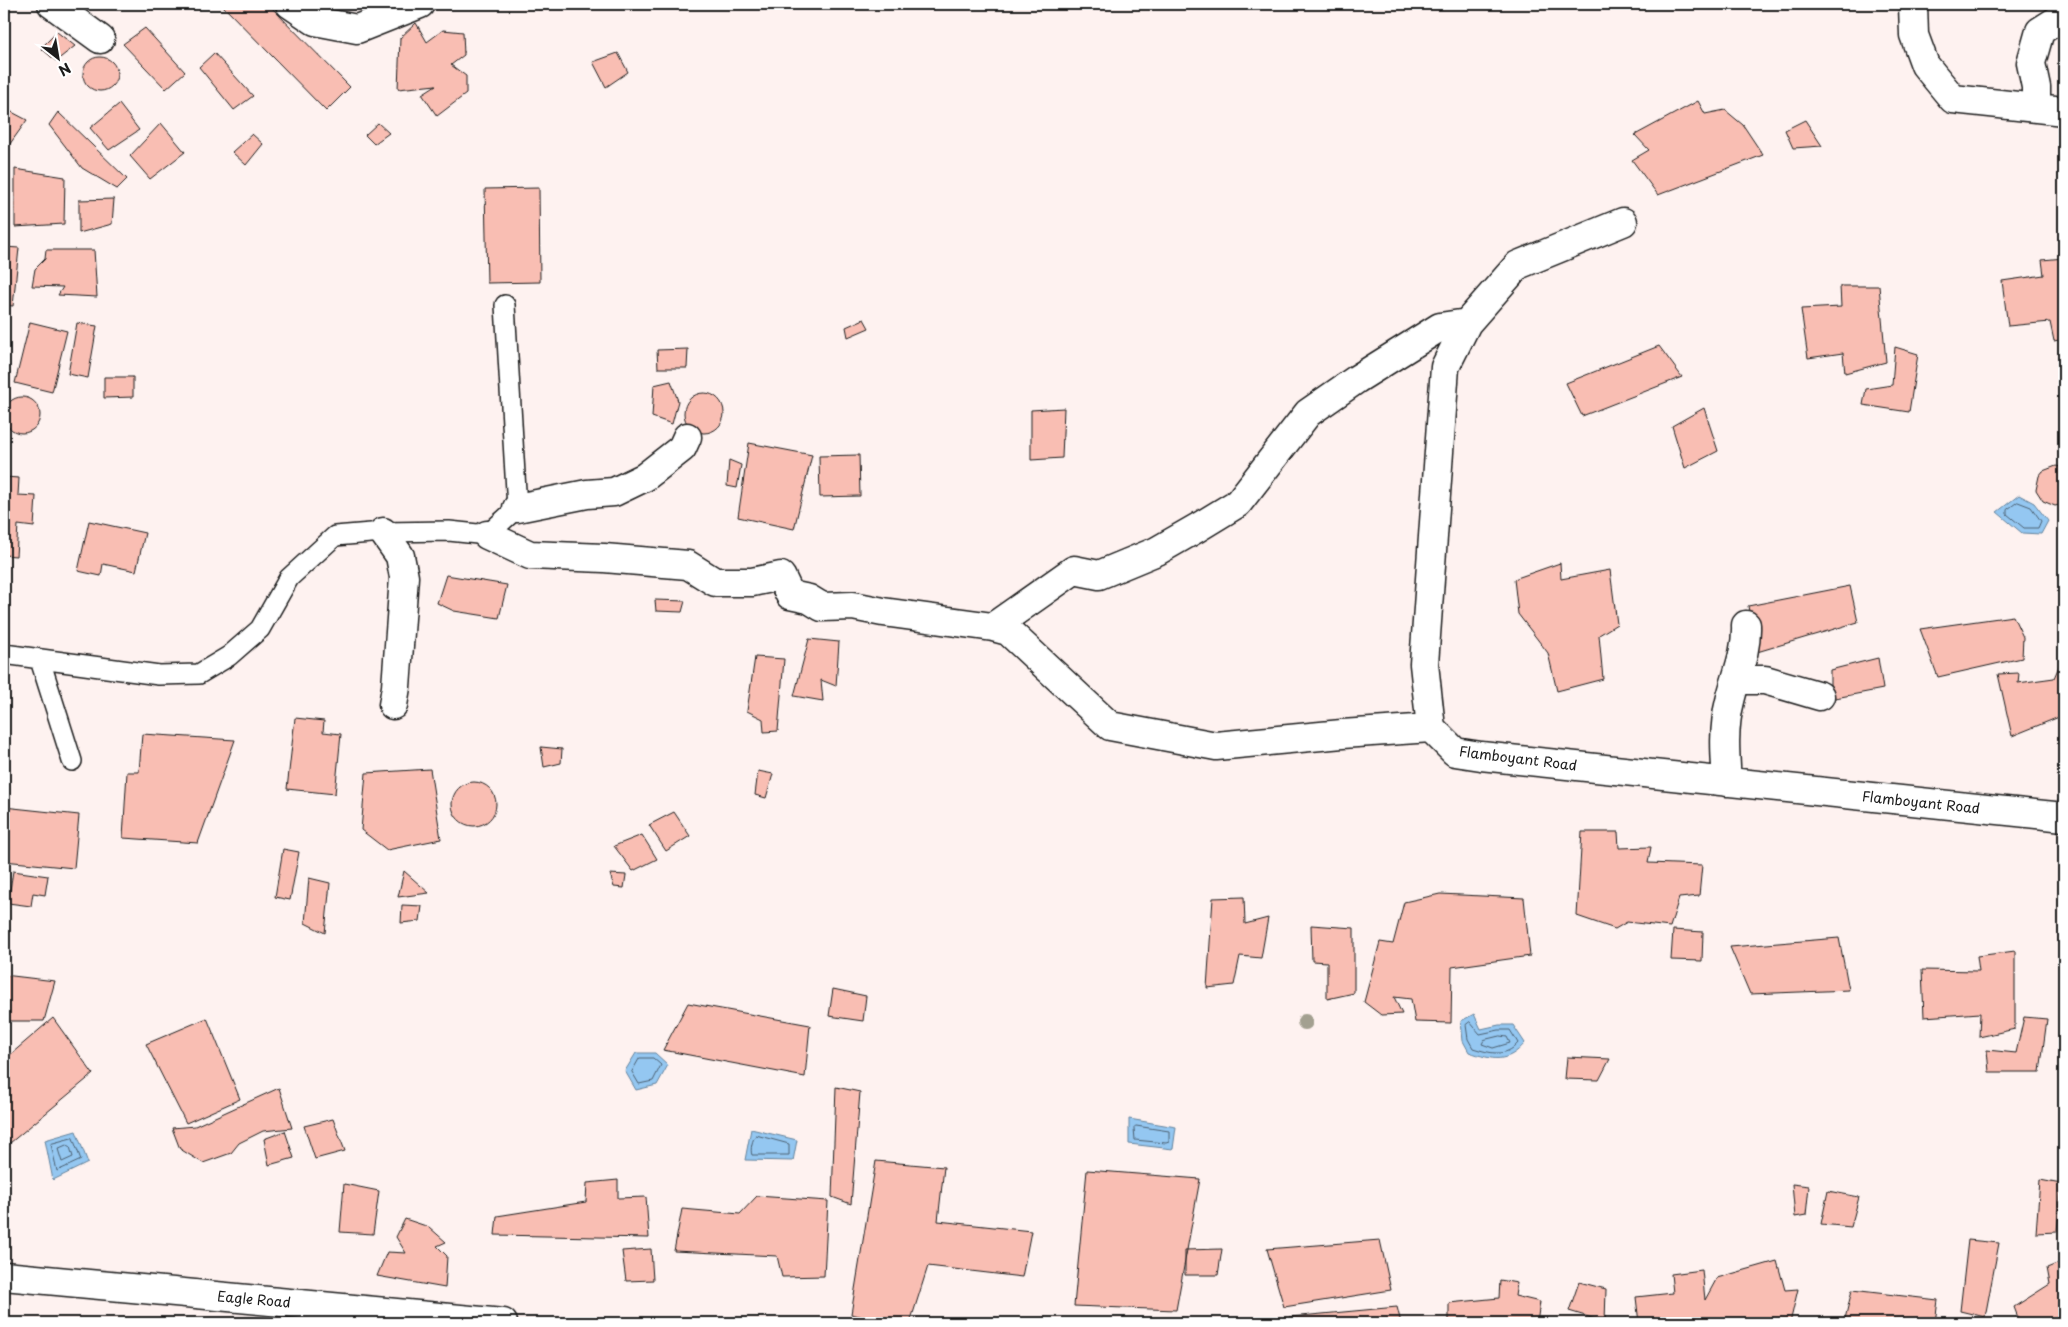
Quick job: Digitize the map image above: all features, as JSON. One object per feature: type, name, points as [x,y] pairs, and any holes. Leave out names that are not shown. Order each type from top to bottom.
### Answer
[{"type":"street","points":[[52,4],[100,39]]},
{"type":"street","points":[[290,4],[315,21],[357,29],[420,4]]},
{"type":"street","points":[[1913,4],[1914,35],[1925,64],[1953,99],[2064,111]]},
{"type":"street","points":[[2036,108],[2036,88],[2031,63],[2040,31],[2059,19],[2064,18]]},
{"type":"street","points":[[487,535],[530,555],[604,558],[688,565],[715,582],[752,582],[781,576],[790,595],[809,599],[822,608],[853,606],[993,627],[1008,631],[1110,726],[1216,746],[1431,728],[1424,664],[1445,367],[1467,323],[1518,265],[1623,222]]},
{"type":"street","points":[[993,627],[1074,570],[1099,575],[1157,551],[1238,503],[1308,413],[1357,379],[1440,327],[1467,323]]},
{"type":"street","points":[[517,508],[579,495],[614,492],[645,477],[682,448],[686,437]]},
{"type":"street","points":[[383,532],[400,556],[404,577],[393,705]]},
{"type":"street","points":[[1727,782],[1724,734],[1730,700],[1742,665],[1746,625]]},
{"type":"street","points":[[1737,680],[1765,680],[1820,696]]},
{"type":"street","name":"Flamboyant Road","points":[[1431,728],[1455,752],[2064,818]]},
{"type":"street","name":"Eagle Road","points":[[4,1276],[503,1323]]},
{"type":"lane","points":[[4,654],[159,675],[199,674],[229,656],[260,629],[289,578],[335,536],[383,532],[449,531],[487,535],[517,508],[505,305]]},
{"type":"lane","points":[[40,660],[72,761]]},
{"type":"water","points":[[2019,495],[2034,503],[2048,521],[2041,534],[2022,533],[1997,512]]},
{"type":"water","points":[[1474,1014],[1481,1029],[1499,1025],[1513,1025],[1525,1043],[1506,1057],[1485,1057],[1469,1052],[1463,1041],[1461,1021]]},
{"type":"water","points":[[636,1053],[655,1053],[668,1065],[657,1085],[636,1090],[625,1071]]},
{"type":"water","points":[[1129,1119],[1176,1127],[1173,1149],[1129,1144]]},
{"type":"water","points":[[751,1129],[797,1140],[793,1161],[745,1160]]},
{"type":"water","points":[[76,1131],[88,1163],[53,1180],[45,1140]]},
{"type":"building","points":[[221,4],[268,4],[350,87],[326,111]]},
{"type":"building","points":[[535,4],[549,4],[539,10]]},
{"type":"building","points":[[416,23],[427,42],[443,30],[463,32],[464,55],[451,65],[466,76],[466,94],[437,116],[422,94],[436,85],[398,89],[400,38]]},
{"type":"building","points":[[145,28],[185,72],[166,89],[123,44]]},
{"type":"building","points":[[57,32],[75,46],[56,61],[41,48]]},
{"type":"building","points":[[214,53],[253,96],[234,110],[199,67]]},
{"type":"building","points":[[618,53],[628,72],[606,87],[593,62]]},
{"type":"building","points":[[100,57],[107,58],[112,62],[116,67],[116,81],[112,86],[107,90],[100,91],[93,90],[88,86],[84,81],[83,74],[84,67],[88,62],[93,58]]},
{"type":"building","points":[[1698,101],[1705,114],[1725,110],[1743,125],[1763,155],[1658,195],[1632,160],[1649,150],[1635,135]]},
{"type":"building","points":[[119,104],[139,130],[109,150],[90,128]]},
{"type":"building","points":[[8,110],[27,120],[7,148],[4,146],[4,118]]},
{"type":"building","points":[[58,112],[127,179],[117,189],[82,168],[49,125]]},
{"type":"building","points":[[1805,120],[1822,146],[1793,148],[1785,130]]},
{"type":"building","points":[[161,123],[185,152],[150,179],[130,156]]},
{"type":"building","points":[[378,123],[389,133],[374,144],[365,135]]},
{"type":"building","points":[[252,134],[263,144],[246,165],[232,152]]},
{"type":"building","points":[[15,169],[65,177],[64,224],[15,227]]},
{"type":"building","points":[[539,188],[540,282],[487,283],[485,189]]},
{"type":"building","points":[[114,199],[112,224],[79,233],[79,200]]},
{"type":"building","points":[[4,247],[19,248],[13,306],[4,305]]},
{"type":"building","points":[[46,250],[94,250],[97,297],[58,295],[63,287],[32,286],[35,269],[45,259]]},
{"type":"building","points":[[2064,258],[2064,339],[2054,341],[2050,322],[2008,326],[2002,281],[2044,275],[2042,260]]},
{"type":"building","points":[[1840,286],[1879,286],[1886,362],[1845,373],[1843,353],[1808,358],[1801,309],[1841,307]]},
{"type":"building","points":[[864,319],[869,328],[848,337],[846,327]]},
{"type":"building","points":[[30,322],[67,331],[52,392],[15,383]]},
{"type":"building","points":[[77,323],[97,326],[88,378],[68,374]]},
{"type":"building","points":[[1659,346],[1682,377],[1582,416],[1566,383]]},
{"type":"building","points":[[1895,347],[1918,354],[1909,412],[1863,405],[1866,389],[1892,385]]},
{"type":"building","points":[[688,349],[687,368],[658,368],[657,350]]},
{"type":"building","points":[[2064,354],[2064,425],[2062,378]]},
{"type":"building","points":[[104,377],[133,377],[133,397],[104,398]]},
{"type":"building","points":[[671,381],[678,401],[672,424],[652,417],[654,385]]},
{"type":"building","points":[[704,393],[718,399],[724,413],[718,427],[704,433],[690,427],[684,413],[690,399]]},
{"type":"building","points":[[22,397],[29,398],[35,402],[39,408],[39,422],[35,428],[29,432],[22,433],[15,432],[9,428],[5,422],[4,415],[5,408],[9,402],[15,398]]},
{"type":"building","points":[[1064,408],[1062,458],[1031,460],[1031,410]]},
{"type":"building","points":[[1704,408],[1718,451],[1685,468],[1672,426]]},
{"type":"building","points":[[749,443],[812,455],[794,529],[738,517]]},
{"type":"building","points":[[859,455],[860,496],[820,497],[819,456]]},
{"type":"building","points":[[729,460],[741,465],[737,488],[727,486]]},
{"type":"building","points":[[2056,466],[2064,468],[2064,504],[2055,506],[2043,501],[2036,490],[2039,476],[2043,471]]},
{"type":"building","points":[[4,477],[19,478],[18,495],[36,496],[34,527],[18,525],[16,556],[4,555]]},
{"type":"building","points":[[89,521],[145,533],[136,571],[103,564],[101,576],[78,571]]},
{"type":"building","points":[[1560,563],[1561,579],[1610,570],[1617,624],[1599,635],[1603,679],[1557,691],[1548,653],[1518,614],[1514,579]]},
{"type":"building","points":[[446,575],[507,585],[499,618],[454,611],[437,603]]},
{"type":"building","points":[[1850,586],[1858,622],[1757,652],[1748,606]]},
{"type":"building","points":[[655,600],[685,601],[682,612],[656,611]]},
{"type":"building","points":[[2013,616],[2023,637],[2022,658],[1938,677],[1920,629]]},
{"type":"building","points":[[809,639],[839,642],[836,686],[821,680],[823,701],[794,696]]},
{"type":"building","points":[[755,657],[784,659],[778,731],[764,732],[763,719],[747,711]]},
{"type":"building","points":[[2063,657],[2064,715],[2012,736],[1998,674],[2019,673],[2018,683],[2054,678]]},
{"type":"building","points":[[1878,658],[1883,689],[1830,699],[1830,670]]},
{"type":"building","points":[[295,718],[324,721],[323,732],[341,734],[335,794],[287,789]]},
{"type":"building","points":[[142,734],[235,740],[198,843],[123,838],[127,772],[139,772]]},
{"type":"building","points":[[541,747],[562,749],[561,763],[544,767]]},
{"type":"building","points":[[430,769],[441,839],[387,850],[361,830],[366,773]]},
{"type":"building","points":[[758,771],[773,774],[766,798],[755,795]]},
{"type":"building","points":[[474,782],[486,786],[492,792],[496,804],[492,816],[486,822],[474,826],[462,822],[456,816],[452,804],[456,792],[462,786]]},
{"type":"building","points":[[4,807],[79,815],[74,868],[4,861]]},
{"type":"building","points":[[674,812],[690,836],[666,851],[649,825]]},
{"type":"building","points":[[1582,832],[1618,832],[1619,848],[1651,847],[1648,863],[1702,865],[1699,896],[1679,898],[1670,927],[1627,922],[1615,929],[1577,916]]},
{"type":"building","points":[[642,835],[657,859],[633,871],[614,846]]},
{"type":"building","points":[[283,849],[299,852],[290,900],[275,897]]},
{"type":"building","points":[[13,871],[48,876],[45,895],[33,893],[31,906],[8,903]]},
{"type":"building","points":[[404,871],[429,893],[398,897]]},
{"type":"building","points":[[610,874],[626,875],[624,888],[614,887]]},
{"type":"building","points":[[309,878],[330,883],[325,933],[305,923]]},
{"type":"building","points":[[1440,894],[1524,898],[1530,956],[1452,967],[1451,1023],[1415,1022],[1411,999],[1394,997],[1402,1014],[1381,1015],[1364,1002],[1380,942],[1393,944],[1404,902]]},
{"type":"building","points":[[1244,897],[1245,924],[1268,918],[1261,958],[1240,956],[1234,985],[1207,988],[1213,898]]},
{"type":"building","points":[[402,905],[422,906],[420,921],[401,923]]},
{"type":"building","points":[[1311,925],[1354,928],[1354,993],[1327,999],[1327,962],[1312,961]]},
{"type":"building","points":[[1673,930],[1703,932],[1702,961],[1671,960]]},
{"type":"building","points":[[1839,938],[1849,990],[1750,994],[1730,947]]},
{"type":"building","points":[[2015,951],[2015,1029],[1979,1037],[1980,1013],[1924,1017],[1922,970],[1979,971],[1977,956]]},
{"type":"building","points":[[4,975],[55,981],[44,1021],[4,1021]]},
{"type":"building","points":[[833,989],[866,996],[863,1021],[829,1016]]},
{"type":"building","points":[[688,1003],[810,1025],[805,1077],[663,1050]]},
{"type":"building","points":[[2024,1017],[2047,1019],[2040,1072],[1989,1072],[1987,1050],[2016,1053]]},
{"type":"building","points":[[53,1018],[93,1074],[10,1143],[4,1136],[4,1060]]},
{"type":"building","points":[[207,1018],[240,1099],[186,1123],[146,1044]]},
{"type":"building","points":[[1567,1057],[1610,1059],[1599,1080],[1565,1079]]},
{"type":"building","points":[[836,1087],[860,1092],[851,1204],[832,1197]]},
{"type":"building","points":[[279,1088],[292,1128],[263,1131],[239,1143],[231,1153],[203,1163],[180,1149],[172,1128],[195,1126]]},
{"type":"building","points":[[333,1119],[345,1151],[315,1159],[304,1126]]},
{"type":"building","points":[[285,1131],[294,1158],[269,1165],[264,1139]]},
{"type":"building","points":[[876,1161],[944,1167],[938,1221],[1031,1231],[1022,1277],[928,1266],[910,1323],[889,1323],[851,1314]]},
{"type":"building","points":[[1087,1170],[1200,1179],[1176,1310],[1074,1306]]},
{"type":"building","points":[[618,1180],[618,1198],[646,1197],[649,1238],[495,1235],[497,1216],[586,1202],[587,1183]]},
{"type":"building","points":[[2040,1180],[2061,1184],[2057,1232],[2036,1233]]},
{"type":"building","points":[[344,1184],[379,1191],[373,1234],[340,1232]]},
{"type":"building","points":[[1792,1184],[1809,1186],[1806,1215],[1795,1217]]},
{"type":"building","points":[[1828,1191],[1859,1197],[1851,1227],[1821,1224]]},
{"type":"building","points":[[757,1196],[828,1201],[824,1276],[782,1277],[777,1256],[674,1251],[682,1209],[740,1214]]},
{"type":"building","points":[[405,1219],[429,1227],[446,1242],[437,1246],[447,1256],[445,1288],[377,1276],[387,1252],[406,1253],[396,1237]]},
{"type":"building","points":[[1380,1240],[1391,1290],[1284,1307],[1267,1249]]},
{"type":"building","points":[[1968,1240],[1999,1243],[1985,1317],[1960,1311]]},
{"type":"building","points":[[651,1249],[653,1280],[626,1281],[622,1251]]},
{"type":"building","points":[[1222,1249],[1218,1275],[1185,1275],[1185,1250]]},
{"type":"building","points":[[1777,1261],[1785,1290],[1798,1289],[1790,1323],[1639,1323],[1636,1297],[1673,1293],[1671,1274],[1702,1270],[1705,1300],[1717,1278]]},
{"type":"building","points":[[2064,1261],[2064,1323],[2020,1323],[2014,1307],[2050,1284],[2047,1268]]},
{"type":"building","points":[[1500,1280],[1517,1283],[1515,1296],[1540,1302],[1537,1323],[1449,1323],[1449,1303],[1499,1298]]},
{"type":"building","points":[[1579,1282],[1606,1289],[1605,1322],[1569,1311]]},
{"type":"building","points":[[1852,1290],[1938,1300],[1935,1323],[1844,1323]]},
{"type":"building","points":[[1397,1307],[1401,1323],[1292,1323],[1290,1317]]}]
